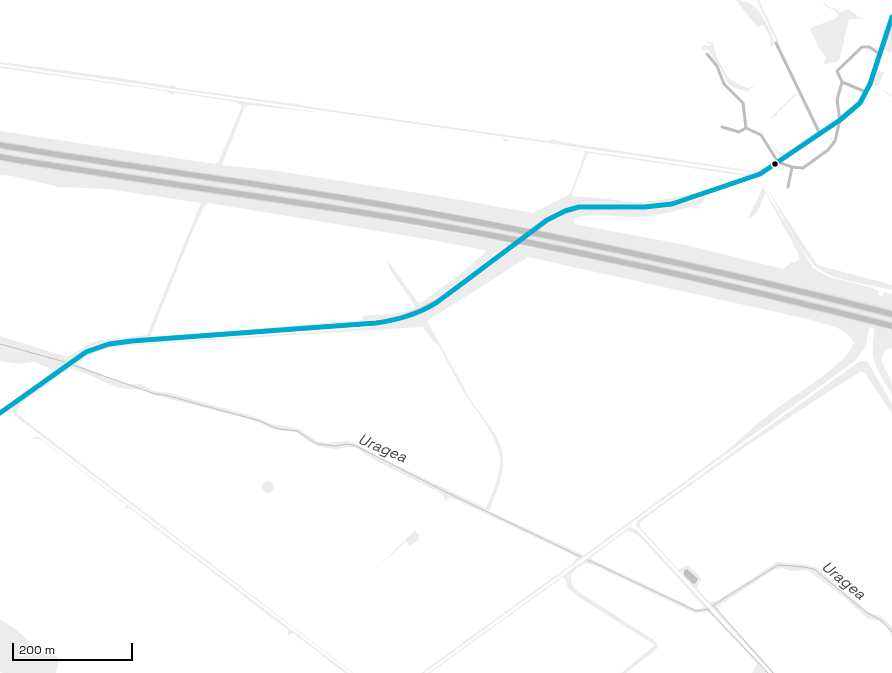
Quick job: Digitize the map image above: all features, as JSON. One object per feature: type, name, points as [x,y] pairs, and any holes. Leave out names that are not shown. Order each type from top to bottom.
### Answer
[{"type":"highway","points":[[0,145],[332,196],[504,227],[704,269],[892,314]]},
{"type":"highway","points":[[0,157],[328,207],[500,237],[709,281],[892,326]]},
{"type":"street","points":[[0,413],[78,358],[102,346],[132,341],[376,324],[396,320],[420,312],[436,303],[547,220],[565,211],[579,207],[640,207],[672,204],[748,180],[820,134],[860,103],[866,92],[892,17]]},
{"type":"street","points":[[776,43],[820,134]]},
{"type":"street","points":[[746,128],[761,135],[778,162],[792,167],[803,168],[828,150],[835,141],[840,120],[837,100],[842,82],[837,71],[862,47],[869,47],[880,54]]},
{"type":"street","points":[[707,54],[717,66],[724,84],[743,103],[746,128]]},
{"type":"street","points":[[842,82],[866,92]]},
{"type":"street","points":[[722,128],[739,132],[746,128]]},
{"type":"street","points":[[788,187],[792,167]]},
{"type":"shaded area","points":[[736,0],[751,4],[757,9],[766,22],[776,44],[770,47],[770,39],[763,25],[757,27]]},
{"type":"shaded area","points":[[757,0],[759,0],[779,42],[777,43]]},
{"type":"shaded area","points":[[822,0],[829,7],[837,9],[840,13],[848,9],[862,19],[849,19],[839,61],[823,65],[826,57],[818,46],[810,28],[835,19],[838,15],[835,10],[826,7]]},
{"type":"shaded area","points":[[892,21],[892,50],[890,53],[883,49]]},
{"type":"shaded area","points":[[707,41],[713,43],[716,56],[729,79],[747,88],[755,86],[747,91],[731,86],[709,50],[702,49],[702,45],[710,46],[711,44],[707,43]]},
{"type":"shaded area","points":[[0,62],[170,86],[172,85],[178,88],[296,103],[304,106],[548,141],[553,139],[561,142],[753,171],[765,169],[756,173],[27,68],[0,64]]},
{"type":"shaded area","points":[[0,66],[511,140],[506,142],[502,139],[324,113],[248,105],[244,109],[222,165],[270,170],[438,196],[533,213],[567,196],[571,192],[585,153],[583,151],[520,141],[752,175],[751,177],[716,189],[668,202],[627,206],[584,205],[570,207],[543,219],[550,221],[578,210],[657,209],[688,203],[707,195],[702,203],[661,214],[639,217],[589,215],[574,219],[574,224],[686,245],[783,269],[792,262],[799,260],[799,255],[767,195],[765,194],[758,211],[751,218],[748,218],[763,187],[813,268],[829,277],[873,288],[879,292],[878,295],[883,296],[884,292],[892,294],[892,310],[652,253],[471,216],[359,196],[102,158],[0,141],[0,131],[215,164],[219,161],[242,106],[236,102],[177,93],[171,95],[166,91],[0,68]],"holes":[[[589,153],[746,176],[723,185],[692,194],[646,202],[573,197],[572,195],[586,157]]]},
{"type":"shaded area","points":[[885,72],[877,87],[872,83],[876,73]]},
{"type":"shaded area","points":[[880,89],[892,95],[892,97]]},
{"type":"shaded area","points":[[796,93],[800,95],[817,133],[782,157],[774,150],[770,143],[777,151],[784,154],[816,131],[800,96],[797,94],[777,113],[777,116],[770,118]]},
{"type":"shaded area","points":[[0,149],[342,200],[510,230],[783,290],[892,317],[892,323],[674,271],[510,236],[342,206],[0,154]]},
{"type":"shaded area","points":[[0,160],[363,217],[595,260],[714,286],[833,315],[892,330],[892,348],[885,350],[882,362],[891,381],[892,394],[875,364],[873,357],[873,340],[875,329],[869,327],[866,346],[855,361],[424,673],[421,673],[573,563],[576,559],[575,556],[450,497],[445,501],[443,494],[378,462],[356,448],[348,447],[335,449],[320,447],[309,442],[296,432],[272,429],[253,420],[153,395],[142,388],[132,389],[114,386],[87,374],[69,369],[19,405],[17,414],[352,673],[18,418],[12,412],[12,408],[81,358],[84,359],[78,364],[93,372],[128,384],[141,384],[153,391],[170,393],[255,417],[272,424],[299,429],[317,441],[327,443],[348,441],[355,443],[377,456],[486,508],[494,491],[500,464],[496,442],[466,396],[438,344],[434,343],[423,327],[134,345],[100,350],[89,356],[88,354],[107,346],[355,329],[398,322],[426,312],[440,304],[515,248],[506,246],[430,303],[406,315],[348,323],[118,340],[88,349],[56,371],[34,362],[19,364],[0,361],[0,336],[67,357],[91,343],[101,340],[147,335],[201,203],[108,189],[59,187],[12,176],[0,175]],"holes":[[[208,203],[420,238],[485,250],[486,252],[454,279],[419,304],[388,261],[395,278],[413,302],[415,308],[403,312],[363,316],[363,320],[152,337],[151,334],[191,235],[204,207]],[[528,257],[812,320],[836,327],[846,333],[854,343],[842,360],[821,378],[779,407],[729,449],[584,555],[489,511],[499,485],[502,472],[502,449],[495,434],[470,399],[427,321]]]},
{"type":"shaded area","points":[[766,187],[816,263],[821,266],[892,285],[892,290],[844,280],[819,269],[813,264],[798,244]]},
{"type":"shaded area","points":[[860,361],[866,361],[869,364],[892,404],[892,414],[865,373],[860,372],[748,445],[640,522],[640,527],[678,569],[687,565],[698,574],[701,580],[697,587],[710,602],[715,602],[777,562],[808,565],[817,568],[870,613],[881,616],[892,626],[892,637],[886,626],[878,621],[867,618],[840,594],[807,570],[791,571],[783,568],[775,569],[717,607],[720,613],[775,673],[772,673],[636,525],[637,521]]},
{"type":"shaded area","points":[[37,436],[348,673],[345,673],[293,633],[288,635],[288,630],[129,508],[125,509],[126,505],[40,439],[34,439]]},
{"type":"shaded area","points":[[268,481],[272,483],[274,487],[272,491],[268,493],[264,491],[262,487],[264,483]]},
{"type":"shaded area","points":[[630,527],[636,529],[769,673],[752,673],[757,663],[709,612],[694,613],[596,566],[585,563],[574,572],[571,578],[571,582],[577,591],[654,640],[658,645],[657,649],[626,673],[621,673],[655,645],[577,596],[568,588],[566,580],[563,577],[428,673]],"holes":[[[627,531],[633,532],[643,540],[704,607],[701,609],[696,609],[591,558]]]},
{"type":"shaded area","points":[[415,530],[419,535],[418,541],[410,546],[406,541],[372,573]]},
{"type":"shaded area","points":[[687,569],[698,579],[696,583],[693,584],[684,575],[684,571]]},
{"type":"shaded area","points":[[0,620],[12,627],[45,653],[48,651],[53,652],[59,660],[56,673],[3,673],[0,671]]},
{"type":"waterway","name":"Uragea","points":[[0,344],[65,362]]},
{"type":"waterway","name":"Uragea","points":[[73,365],[155,394],[165,395],[260,421],[278,429],[297,431],[317,444],[336,446],[347,444],[356,446],[446,492],[581,557]]},
{"type":"waterway","name":"Uragea","points":[[588,560],[696,611],[709,609]]},
{"type":"waterway","name":"Uragea","points":[[712,606],[778,565],[805,567],[814,569],[867,613],[881,620],[892,632]]},
{"type":"waterway","points":[[714,606],[773,673]]},
{"type":"waterway","points":[[708,610],[768,673]]},
{"type":"transit line","points":[[0,413],[86,352],[109,344],[376,323],[400,319],[422,311],[436,303],[547,220],[565,211],[579,207],[645,207],[672,204],[760,174],[840,120],[860,103],[870,84],[892,17]]}]
